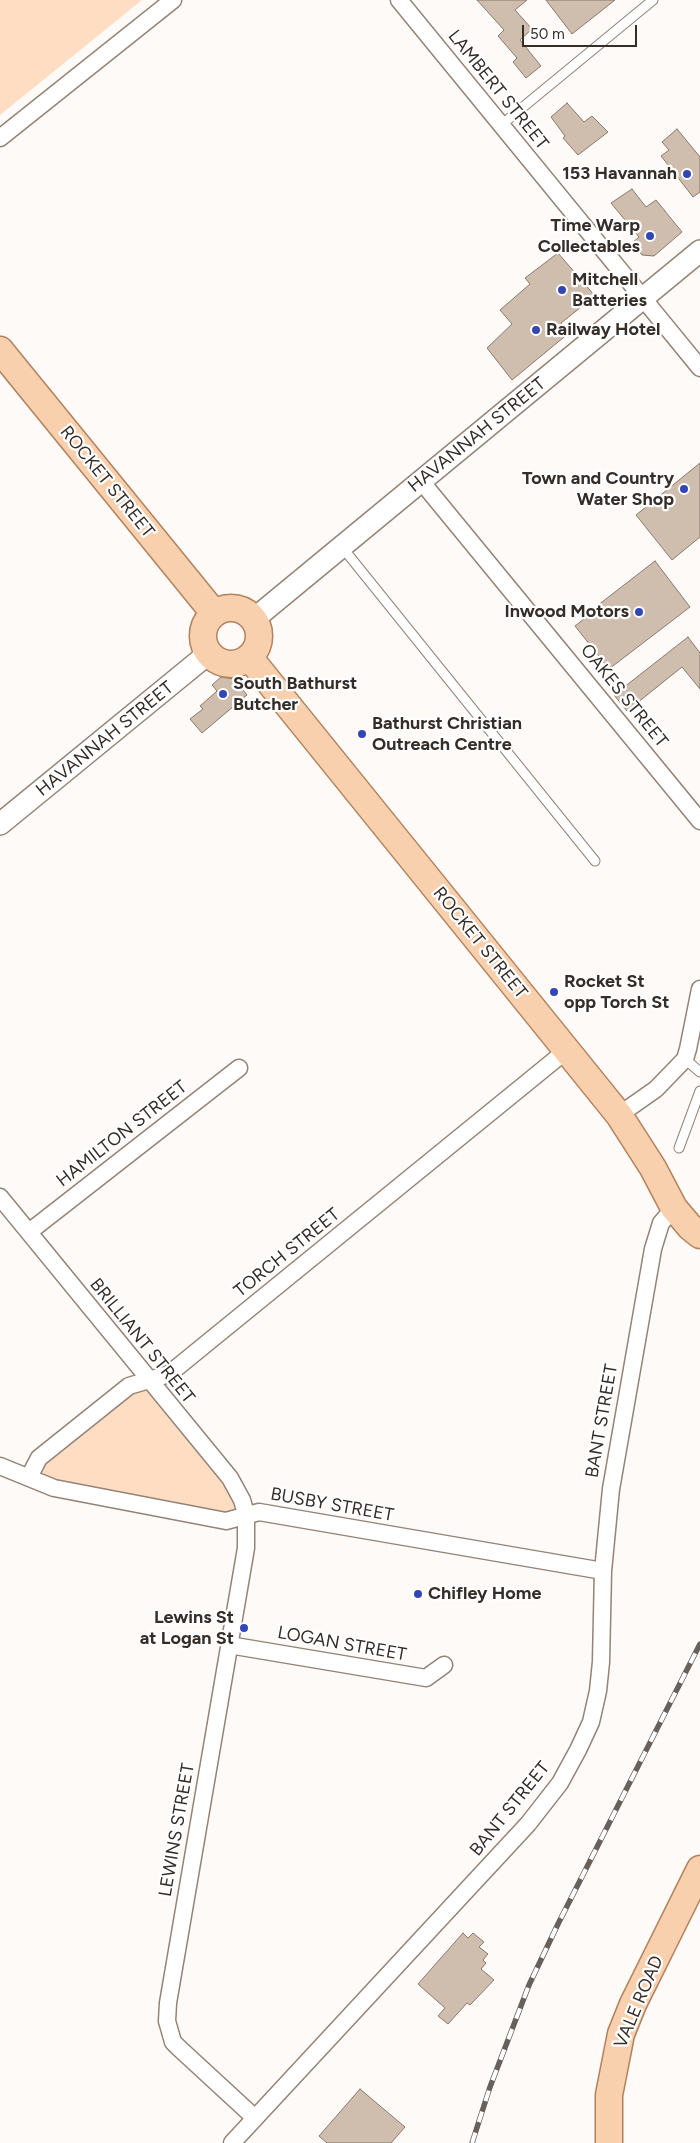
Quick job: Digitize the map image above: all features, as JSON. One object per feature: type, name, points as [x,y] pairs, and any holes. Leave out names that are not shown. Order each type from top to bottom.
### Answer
[{"type":"main road","name":"ROCKET STREET","points":[[0,350],[214,613]]},
{"type":"main road","points":[[222,609],[239,609],[254,619],[260,635],[258,643],[249,657],[242,662],[224,663],[210,654],[205,646],[204,628],[214,613],[222,609]]},
{"type":"main road","name":"ROCKET STREET","points":[[249,657],[619,1115],[653,1168],[674,1208],[690,1227],[700,1235]]},
{"type":"main road","name":"VALE ROAD","points":[[609,2143],[609,2095],[622,2034],[634,2004],[700,1869]]},
{"type":"street","points":[[0,138],[173,0]]},
{"type":"street","name":"LAMBERT STREET","points":[[399,0],[500,126],[700,368]]},
{"type":"street","name":"HAVANNAH STREET","points":[[254,619],[700,251]]},
{"type":"street","name":"OAKES STREET","points":[[421,481],[700,821]]},
{"type":"street","name":"HAVANNAH STREET","points":[[0,824],[210,654]]},
{"type":"street","points":[[619,1115],[656,1089],[685,1059],[700,989]]},
{"type":"street","name":"TORCH STREET","points":[[29,1477],[39,1458],[129,1386],[169,1374],[567,1050]]},
{"type":"street","name":"HAMILTON STREET","points":[[29,1232],[239,1068]]},
{"type":"street","name":"BRILLIANT STREET","points":[[0,1197],[148,1381],[230,1478],[237,1490],[246,1514]]},
{"type":"street","name":"BANT STREET","points":[[232,2143],[528,1824],[560,1783],[591,1722],[601,1662],[603,1571],[611,1489],[652,1249],[661,1223],[674,1208]]},
{"type":"street","name":"BUSBY STREET","points":[[0,1466],[54,1488],[226,1521],[259,1512],[603,1571]]},
{"type":"street","name":"LEWINS STREET","points":[[246,1514],[246,1548],[168,2003],[167,2021],[173,2042],[255,2118]]},
{"type":"street","name":"LOGAN STREET","points":[[228,1645],[426,1678],[444,1665]]},
{"type":"lane","points":[[500,126],[653,0]]},
{"type":"lane","points":[[342,547],[595,861]]},
{"type":"lane","points":[[685,1059],[700,1072]]},
{"type":"lane","points":[[679,1148],[700,1091]]},
{"type":"shaded area","points":[[0,0],[142,0],[0,115]]},
{"type":"shaded area","points":[[148,1381],[230,1478],[246,1514],[226,1521],[29,1477],[39,1458]]},
{"type":"building","points":[[477,0],[527,0],[515,10],[532,29],[520,40],[541,66],[526,78],[513,62],[517,58],[498,36],[504,30]]},
{"type":"building","points":[[546,0],[615,0],[572,34]]},
{"type":"building","points":[[567,103],[584,122],[592,116],[608,132],[578,155],[563,138],[565,136],[551,117]]},
{"type":"building","name":"153 Havannah","points":[[677,129],[700,157],[700,192],[693,197],[661,156],[669,150],[662,142]]},
{"type":"building","points":[[632,189],[646,207],[656,200],[682,232],[654,256],[642,255],[632,243],[639,237],[611,203]]},
{"type":"building","name":"Railway Hotel","points":[[558,253],[595,296],[561,323],[569,333],[512,380],[487,348],[512,324],[500,310],[530,284],[525,278]]},
{"type":"building","name":"Town and Country Water Shop","points":[[700,463],[700,537],[672,560],[636,515]]},
{"type":"building","name":"Inwood Motors","points":[[655,561],[690,607],[609,669],[575,626],[594,611],[593,609]]},
{"type":"building","points":[[688,637],[700,653],[700,689],[682,667],[627,711],[614,695]]},
{"type":"building","points":[[221,677],[234,679],[247,695],[202,733],[190,719],[203,709],[200,706],[217,691],[212,685]]},
{"type":"building","points":[[463,1933],[468,1938],[473,1933],[484,1942],[479,1947],[488,1954],[483,1960],[486,1963],[481,1969],[494,1980],[470,2005],[467,2003],[448,2024],[438,2016],[445,2008],[418,1984]]},
{"type":"building","points":[[360,2089],[405,2127],[391,2143],[327,2143],[319,2136]]},
{"type":"railway","points":[[472,2143],[490,2087],[529,1985],[700,1644]]},
{"type":"place","name":"153 Havannah","points":[[687,174]]},
{"type":"place","name":"Time Warp Collectables","points":[[650,236]]},
{"type":"place","name":"Mitchell Batteries","points":[[562,290]]},
{"type":"place","name":"Railway Hotel","points":[[536,330]]},
{"type":"place","name":"Town and Country Water Shop","points":[[684,489]]},
{"type":"place","name":"Inwood Motors","points":[[639,612]]},
{"type":"place","name":"South Bathurst Butcher","points":[[223,694]]},
{"type":"place","name":"Bathurst Christian Outreach Centre","points":[[362,734]]},
{"type":"place","name":"Rocket St opp Torch St","points":[[554,992]]},
{"type":"place","name":"Chifley Home","points":[[418,1594]]},
{"type":"place","name":"Lewins St at Logan St","points":[[244,1628]]}]
